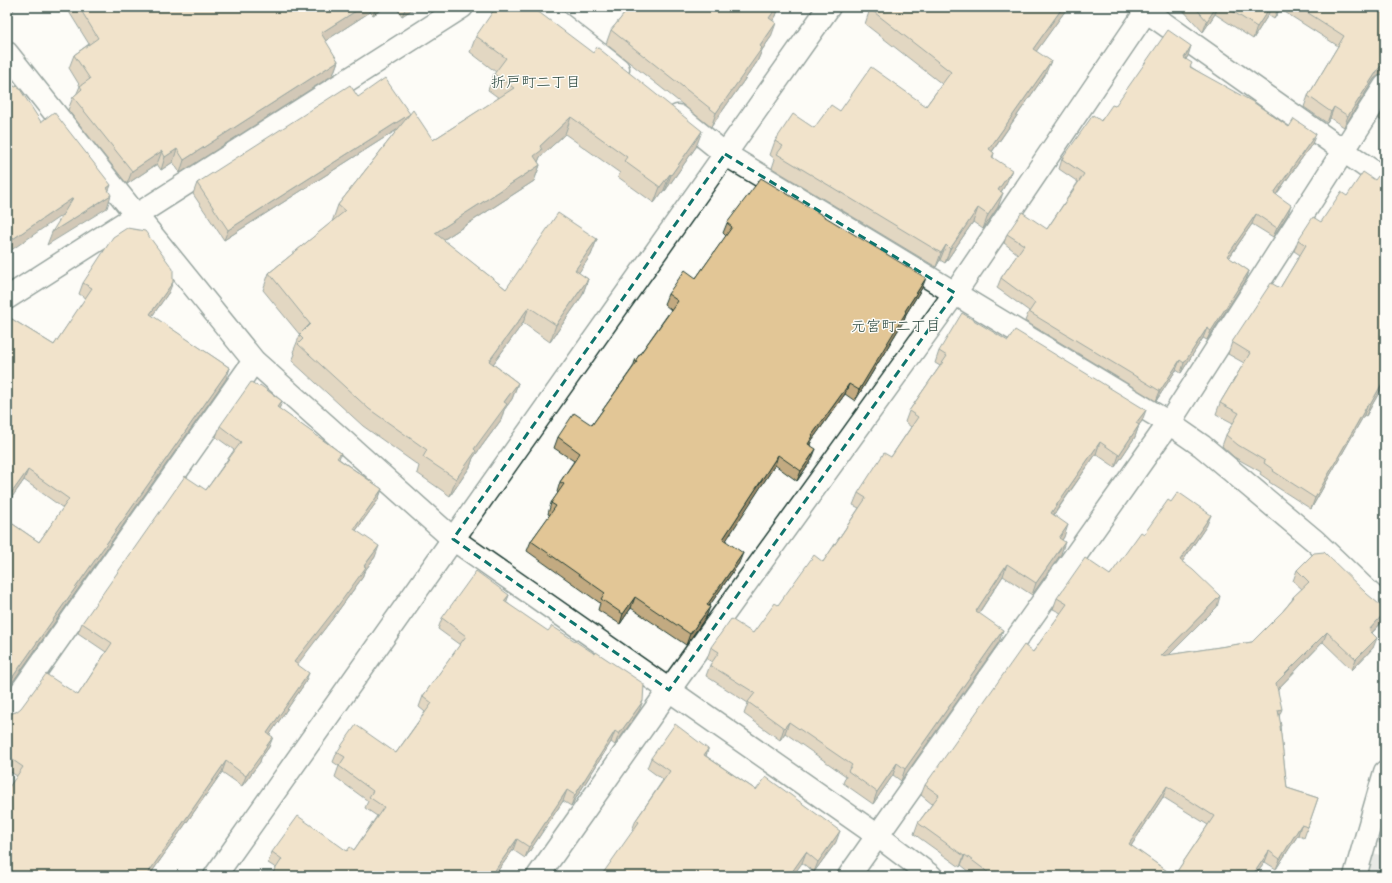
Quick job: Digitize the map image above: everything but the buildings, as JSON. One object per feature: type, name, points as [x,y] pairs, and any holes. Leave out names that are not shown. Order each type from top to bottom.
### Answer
[{"type":"street","points":[[7,298],[462,7]]},
{"type":"street","points":[[539,7],[632,80]]},
{"type":"street","points":[[215,876],[829,7]]},
{"type":"street","points":[[538,876],[669,690],[955,293],[1145,8],[1385,180]]},
{"type":"street","points":[[7,52],[254,361],[453,539],[878,836],[931,876]]},
{"type":"street","points":[[849,876],[1169,423],[1385,86]]},
{"type":"street","points":[[663,105],[725,154],[1169,423],[1202,446],[1315,541],[1385,608]]},
{"type":"street","points":[[7,712],[254,361]]},
{"type":"street","points":[[1355,876],[1385,772]]},
{"type":"highlighted area","points":[[725,154],[955,293],[669,690],[453,539]]},
{"type":"tunnel","points":[[1373,876],[1385,838]]},
{"type":"district","name":"折戸町二丁目","points":[[536,82]]},
{"type":"district","name":"元宮町二丁目","points":[[896,326]]}]
